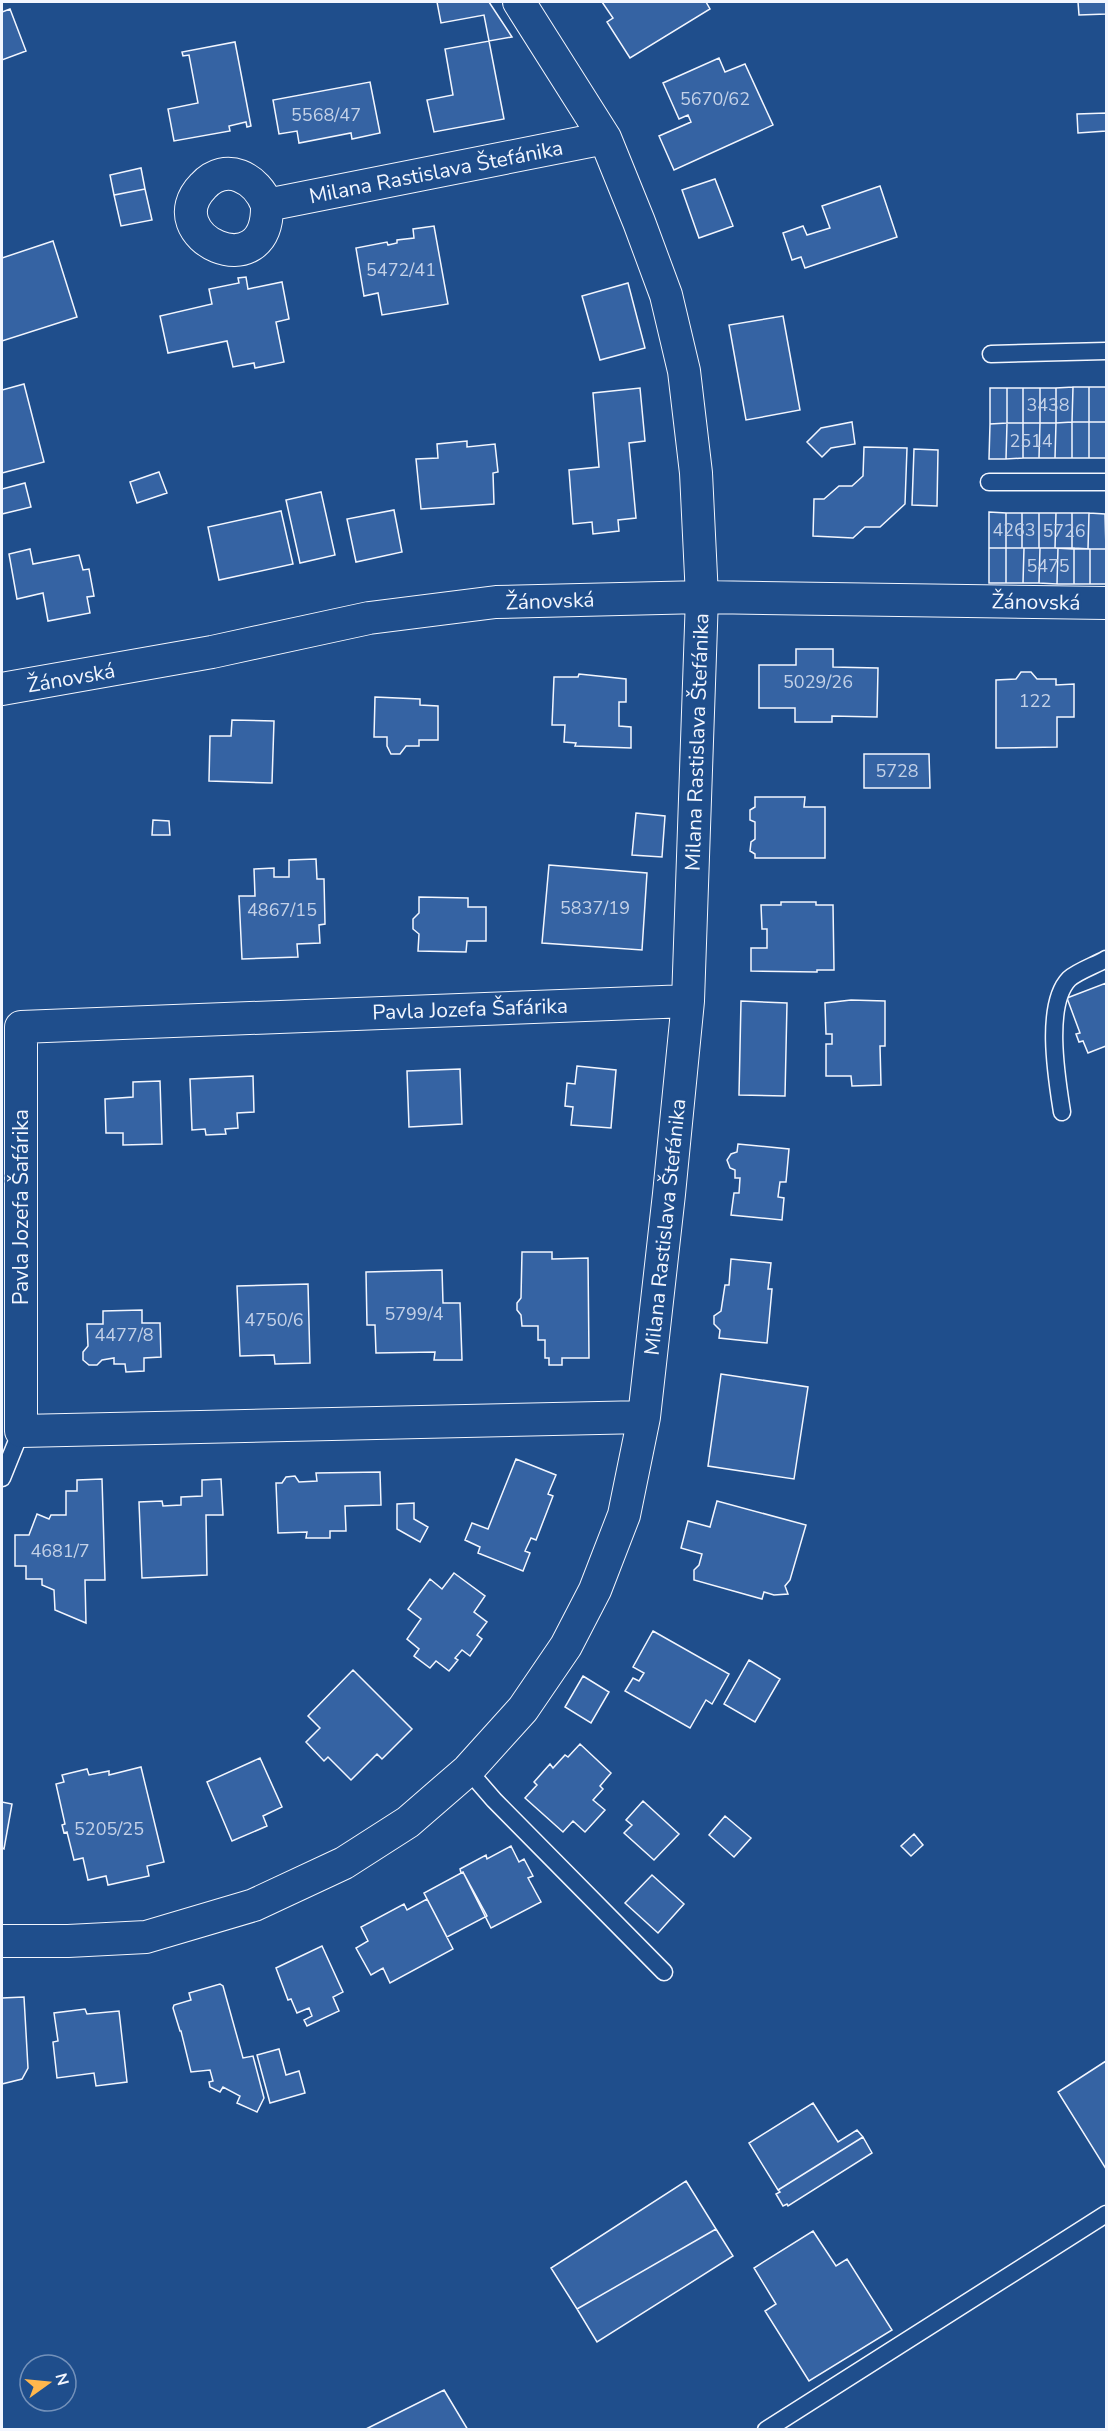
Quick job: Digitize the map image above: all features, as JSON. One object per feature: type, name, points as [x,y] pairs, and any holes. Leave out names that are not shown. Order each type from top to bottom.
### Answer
[{"type":"street","name":"Milana Rastislava Štefánika","points":[[2,1941],[68,1941],[146,1937],[254,1905],[344,1863],[408,1822],[468,1770],[524,1708],[566,1646],[596,1590],[624,1515],[644,1417],[688,1001],[702,597],[696,473],[684,371],[666,296],[639,222],[604,138],[519,2]]},
{"type":"street","name":"Milana Rastislava Štefánika","points":[[267,205],[604,138]]},
{"type":"street","name":"Žánovská","points":[[2,689],[212,652],[369,618],[496,602],[702,597],[1107,603]]},
{"type":"street","name":"Pavla Jozefa Šafárika","points":[[21,1431],[21,1027],[688,1001]]},
{"type":"street","points":[[21,1431],[644,1417]]},
{"type":"lane","points":[[991,354],[1107,351]]},
{"type":"lane","points":[[989,482],[1107,482]]},
{"type":"lane","points":[[1062,1112],[1053,1058],[1057,1001],[1069,979],[1107,959]]},
{"type":"lane","points":[[2,1478],[21,1431]]},
{"type":"lane","points":[[468,1770],[494,1800],[664,1972]]},
{"type":"lane","points":[[766,2430],[1107,2214]]},
{"type":"building","points":[[437,2],[489,2],[512,37],[489,41],[484,15],[441,23]]},
{"type":"building","points":[[602,2],[706,2],[710,9],[630,58],[607,22],[613,18]]},
{"type":"building","points":[[1078,2],[1106,2],[1106,14],[1079,15]]},
{"type":"building","points":[[10,9],[26,51],[2,60],[2,12]]},
{"type":"building","points":[[489,41],[504,119],[434,132],[427,100],[453,95],[445,49]]},
{"type":"building","points":[[235,42],[251,126],[247,127],[246,122],[229,126],[230,131],[174,141],[168,109],[198,103],[189,55],[183,56],[182,52]]},
{"type":"building","points":[[719,58],[725,72],[745,64],[773,125],[674,170],[659,136],[691,122],[688,115],[679,119],[663,83]]},
{"type":"building","points":[[370,82],[380,133],[352,139],[351,133],[299,143],[297,131],[279,134],[273,100]]},
{"type":"building","points":[[1106,113],[1106,131],[1078,133],[1077,114]]},
{"type":"building","points":[[141,168],[145,189],[114,195],[110,175]]},
{"type":"building","points":[[715,179],[733,226],[699,238],[682,190]]},
{"type":"building","points":[[880,186],[897,237],[805,268],[801,257],[792,260],[783,233],[803,226],[807,235],[830,228],[822,206]]},
{"type":"building","points":[[145,189],[152,220],[121,226],[114,195]]},
{"type":"building","points":[[434,226],[448,304],[382,315],[378,293],[364,296],[356,248],[387,242],[388,245],[397,243],[397,240],[414,238],[413,229]]},
{"type":"building","points":[[53,241],[77,317],[2,341],[2,258]]},
{"type":"building","points":[[246,277],[248,289],[282,282],[289,319],[276,322],[284,362],[255,368],[254,363],[233,367],[227,341],[168,353],[160,316],[212,304],[209,289],[239,283],[238,278]]},
{"type":"building","points":[[628,283],[645,348],[600,360],[582,296]]},
{"type":"building","points":[[783,316],[800,410],[746,420],[729,325]]},
{"type":"building","points":[[24,384],[44,462],[2,473],[2,390]]},
{"type":"building","points":[[1073,387],[1089,387],[1089,422],[1072,422]]},
{"type":"building","points":[[1073,387],[1072,422],[1056,423],[1056,388]]},
{"type":"building","points":[[1089,387],[1106,387],[1106,422],[1089,422]]},
{"type":"building","points":[[640,388],[645,441],[629,443],[636,518],[618,520],[619,531],[593,534],[592,522],[573,524],[569,470],[599,467],[593,393]]},
{"type":"building","points":[[990,388],[1007,388],[1007,423],[990,424]]},
{"type":"building","points":[[1007,388],[1023,388],[1023,423],[1007,423]]},
{"type":"building","points":[[1023,388],[1040,388],[1040,423],[1023,423]]},
{"type":"building","points":[[1040,388],[1056,388],[1056,423],[1040,423]]},
{"type":"building","points":[[852,422],[855,444],[831,448],[822,457],[807,442],[821,428]]},
{"type":"building","points":[[1072,422],[1089,422],[1089,458],[1072,458]]},
{"type":"building","points":[[1072,422],[1072,458],[1055,458],[1056,423]]},
{"type":"building","points":[[1089,422],[1106,422],[1106,458],[1089,458]]},
{"type":"building","points":[[1007,423],[1006,459],[989,459],[990,424]]},
{"type":"building","points":[[1007,423],[1023,423],[1023,458],[1006,459]]},
{"type":"building","points":[[1023,423],[1040,423],[1039,458],[1023,458]]},
{"type":"building","points":[[1040,423],[1056,423],[1055,458],[1039,458]]},
{"type":"building","points":[[467,441],[467,447],[495,444],[498,472],[493,473],[494,504],[421,509],[416,459],[438,458],[437,444]]},
{"type":"building","points":[[864,447],[907,448],[905,504],[880,527],[865,527],[853,538],[813,536],[814,499],[824,499],[839,486],[852,486],[863,476]]},
{"type":"building","points":[[914,449],[938,450],[937,506],[912,505]]},
{"type":"building","points":[[159,472],[167,493],[137,503],[130,482]]},
{"type":"building","points":[[25,483],[31,507],[2,514],[2,489]]},
{"type":"building","points":[[321,492],[335,555],[300,563],[286,500]]},
{"type":"building","points":[[394,510],[402,552],[356,562],[347,519]]},
{"type":"building","points":[[281,511],[293,564],[219,580],[208,527]]},
{"type":"building","points":[[989,512],[1006,513],[1006,548],[989,548]]},
{"type":"building","points":[[1006,513],[1022,513],[1022,548],[1006,548]]},
{"type":"building","points":[[1022,513],[1039,513],[1039,548],[1022,548]]},
{"type":"building","points":[[1039,513],[1056,513],[1055,548],[1039,548]]},
{"type":"building","points":[[1056,513],[1072,513],[1072,549],[1055,548]]},
{"type":"building","points":[[1072,513],[1089,513],[1088,549],[1072,549]]},
{"type":"building","points":[[1089,513],[1105,514],[1106,549],[1088,549]]},
{"type":"building","points":[[989,548],[1006,548],[1006,583],[989,583]]},
{"type":"building","points":[[1006,548],[1024,548],[1023,583],[1006,583]]},
{"type":"building","points":[[1024,548],[1040,548],[1039,583],[1023,583]]},
{"type":"building","points":[[1040,548],[1058,548],[1057,584],[1039,583]]},
{"type":"building","points":[[1058,548],[1074,548],[1074,584],[1057,584]]},
{"type":"building","points":[[1074,548],[1090,549],[1090,584],[1074,584]]},
{"type":"building","points":[[30,549],[33,564],[79,555],[83,570],[89,569],[94,596],[87,597],[90,613],[48,621],[43,593],[17,599],[9,554]]},
{"type":"building","points":[[1090,549],[1106,549],[1106,584],[1090,584]]},
{"type":"building","points":[[796,649],[833,649],[833,667],[878,668],[877,717],[832,716],[832,722],[795,722],[795,708],[759,708],[759,665],[796,665]]},
{"type":"building","points":[[1021,672],[1031,672],[1037,679],[1056,679],[1056,685],[1074,684],[1074,717],[1057,717],[1057,747],[996,748],[996,680],[1016,679]]},
{"type":"building","points":[[579,674],[626,679],[626,702],[619,702],[619,726],[631,727],[631,748],[575,746],[576,743],[564,742],[565,725],[552,725],[554,677],[578,677]]},
{"type":"building","points":[[375,697],[420,699],[420,705],[438,706],[438,740],[419,740],[419,746],[406,746],[400,754],[391,754],[387,746],[387,737],[374,737]]},
{"type":"building","points":[[232,720],[274,721],[272,783],[209,781],[210,736],[231,736]]},
{"type":"building","points":[[864,754],[929,754],[930,788],[864,788]]},
{"type":"building","points":[[755,797],[805,797],[804,807],[825,807],[825,858],[755,858],[755,854],[750,851],[751,842],[755,839],[755,822],[750,820],[750,810],[755,807]]},
{"type":"building","points":[[636,813],[665,816],[662,857],[632,855]]},
{"type":"building","points":[[153,820],[169,821],[170,835],[152,835]]},
{"type":"building","points":[[316,859],[317,879],[324,879],[325,924],[319,925],[320,943],[297,944],[298,957],[242,959],[239,896],[255,896],[254,869],[274,868],[274,877],[289,877],[289,860]]},
{"type":"building","points":[[549,865],[647,873],[642,950],[542,943]]},
{"type":"building","points":[[419,897],[468,898],[468,907],[486,907],[486,941],[467,941],[466,952],[418,951],[419,934],[413,929],[413,919],[419,913]]},
{"type":"building","points":[[781,902],[816,902],[816,905],[833,905],[834,970],[751,971],[751,948],[767,948],[767,929],[762,929],[761,905],[781,905]]},
{"type":"building","points":[[1106,983],[1106,1046],[1088,1053],[1083,1041],[1079,1042],[1076,1034],[1080,1033],[1067,998]]},
{"type":"building","points":[[851,1000],[885,1001],[885,1046],[880,1046],[881,1085],[852,1086],[851,1076],[826,1076],[826,1044],[832,1044],[832,1034],[826,1034],[825,1003]]},
{"type":"building","points":[[741,1001],[787,1003],[785,1096],[739,1095]]},
{"type":"building","points":[[577,1066],[616,1070],[611,1128],[571,1125],[573,1107],[565,1106],[567,1083],[575,1084]]},
{"type":"building","points":[[460,1069],[462,1124],[409,1127],[407,1071]]},
{"type":"building","points":[[253,1076],[254,1112],[237,1113],[238,1128],[225,1129],[226,1134],[206,1135],[205,1129],[192,1130],[190,1079]]},
{"type":"building","points":[[160,1081],[162,1144],[123,1145],[123,1133],[106,1133],[105,1099],[133,1097],[133,1082]]},
{"type":"building","points":[[738,1144],[789,1149],[786,1182],[780,1182],[778,1197],[784,1198],[782,1220],[731,1215],[734,1193],[739,1193],[740,1178],[735,1178],[735,1170],[730,1168],[727,1160],[731,1154],[737,1152]]},
{"type":"building","points":[[522,1252],[552,1252],[552,1259],[588,1258],[589,1358],[562,1358],[562,1365],[549,1365],[549,1358],[545,1358],[545,1340],[538,1340],[538,1326],[522,1326],[517,1303],[521,1298]]},
{"type":"building","points":[[731,1259],[771,1263],[768,1289],[772,1289],[767,1343],[719,1338],[720,1330],[714,1324],[714,1316],[721,1311],[725,1285],[729,1285]]},
{"type":"building","points":[[442,1270],[443,1303],[460,1303],[462,1360],[434,1360],[435,1352],[376,1353],[375,1325],[367,1325],[366,1272]]},
{"type":"building","points":[[308,1284],[310,1363],[275,1364],[274,1355],[240,1356],[237,1286]]},
{"type":"building","points":[[142,1310],[142,1323],[160,1323],[161,1357],[144,1358],[144,1371],[126,1372],[125,1364],[114,1364],[114,1358],[102,1360],[97,1365],[89,1365],[83,1360],[83,1352],[88,1346],[87,1324],[103,1324],[103,1311]]},
{"type":"building","points":[[721,1374],[808,1387],[794,1479],[708,1466]]},
{"type":"building","points":[[516,1459],[556,1475],[548,1494],[553,1496],[536,1540],[531,1538],[525,1551],[530,1553],[523,1571],[478,1553],[480,1547],[465,1540],[472,1523],[488,1529]]},
{"type":"building","points":[[380,1472],[381,1505],[345,1506],[346,1531],[330,1531],[330,1538],[306,1538],[307,1532],[278,1533],[276,1483],[282,1483],[286,1477],[295,1476],[299,1482],[317,1481],[316,1473]]},
{"type":"building","points":[[102,1479],[105,1580],[85,1580],[86,1623],[55,1610],[54,1590],[42,1585],[42,1579],[26,1579],[26,1566],[15,1566],[15,1535],[29,1535],[37,1514],[49,1519],[51,1515],[66,1515],[66,1491],[77,1491],[77,1480]]},
{"type":"building","points":[[221,1479],[223,1515],[206,1515],[207,1575],[142,1578],[139,1502],[162,1501],[163,1506],[181,1505],[181,1497],[202,1496],[202,1480]]},
{"type":"building","points":[[717,1501],[806,1525],[790,1580],[785,1586],[788,1594],[774,1595],[764,1592],[762,1599],[694,1580],[694,1570],[699,1565],[702,1554],[681,1548],[688,1521],[710,1527]]},
{"type":"building","points":[[414,1503],[414,1519],[428,1527],[420,1542],[397,1529],[397,1504]]},
{"type":"building","points":[[454,1573],[485,1596],[474,1612],[487,1622],[477,1635],[482,1639],[470,1656],[462,1650],[455,1658],[458,1660],[449,1671],[436,1661],[430,1668],[414,1656],[419,1649],[407,1639],[421,1619],[408,1609],[430,1579],[442,1589]]},
{"type":"building","points":[[653,1631],[729,1674],[712,1704],[706,1700],[690,1728],[625,1691],[633,1678],[639,1681],[644,1673],[633,1667]]},
{"type":"building","points":[[749,1660],[780,1679],[755,1722],[724,1704]]},
{"type":"building","points":[[353,1670],[412,1729],[382,1759],[377,1754],[351,1780],[328,1757],[324,1761],[306,1742],[320,1728],[308,1716]]},
{"type":"building","points":[[583,1676],[609,1692],[591,1723],[565,1707]]},
{"type":"building","points":[[580,1744],[611,1773],[600,1786],[603,1789],[593,1800],[605,1810],[585,1832],[573,1821],[563,1832],[525,1798],[537,1785],[534,1782],[550,1764],[553,1768]]},
{"type":"building","points":[[260,1758],[282,1807],[263,1816],[267,1826],[232,1841],[207,1782]]},
{"type":"building","points":[[141,1767],[164,1862],[147,1866],[149,1876],[108,1885],[106,1876],[88,1880],[83,1858],[74,1860],[67,1832],[64,1833],[62,1825],[65,1824],[56,1784],[64,1782],[62,1775],[87,1769],[89,1775],[109,1771],[109,1775]]},
{"type":"building","points":[[643,1801],[679,1834],[654,1860],[624,1833],[632,1825],[626,1820]]},
{"type":"building","points":[[2,1802],[12,1804],[4,1849],[2,1848]]},
{"type":"building","points":[[725,1816],[751,1838],[734,1857],[709,1835]]},
{"type":"building","points":[[914,1834],[923,1845],[911,1856],[901,1846]]},
{"type":"building","points":[[511,1846],[519,1862],[524,1859],[533,1876],[528,1878],[541,1902],[491,1928],[460,1869],[486,1855],[487,1859]]},
{"type":"building","points":[[463,1872],[487,1916],[447,1937],[424,1893]]},
{"type":"building","points":[[652,1875],[684,1904],[658,1933],[625,1903]]},
{"type":"building","points":[[427,1899],[453,1949],[390,1983],[383,1968],[371,1975],[356,1948],[368,1941],[361,1927],[404,1904],[407,1910]]},
{"type":"building","points":[[322,1946],[343,1992],[333,1997],[339,2011],[307,2026],[304,2020],[312,2016],[309,2008],[297,2013],[291,1999],[288,2000],[276,1968]]},
{"type":"building","points":[[220,1984],[223,1986],[243,2058],[253,2056],[264,2098],[257,2112],[237,2103],[240,2096],[223,2087],[220,2092],[210,2087],[209,2082],[213,2081],[210,2070],[191,2072],[173,2008],[174,2005],[191,2000],[189,1993]]},
{"type":"building","points":[[24,1997],[28,2068],[22,2079],[2,2084],[2,1998]]},
{"type":"building","points":[[85,2009],[87,2014],[119,2011],[127,2082],[96,2086],[94,2073],[57,2078],[53,2042],[58,2041],[54,2013]]},
{"type":"building","points":[[279,2049],[286,2075],[299,2071],[305,2093],[270,2103],[257,2055]]},
{"type":"building","points":[[1106,2061],[1106,2169],[1058,2092]]},
{"type":"building","points":[[813,2103],[838,2142],[857,2130],[863,2137],[778,2190],[749,2143]]},
{"type":"building","points":[[863,2137],[872,2153],[788,2206],[787,2204],[783,2206],[776,2194],[780,2192],[778,2190]]},
{"type":"building","points":[[686,2181],[716,2229],[577,2309],[551,2268]]},
{"type":"building","points":[[716,2229],[733,2256],[597,2342],[577,2309]]},
{"type":"building","points":[[813,2231],[836,2266],[847,2259],[892,2330],[809,2381],[765,2311],[776,2304],[754,2268]]},
{"type":"building","points":[[444,2390],[468,2430],[364,2430]]}]
